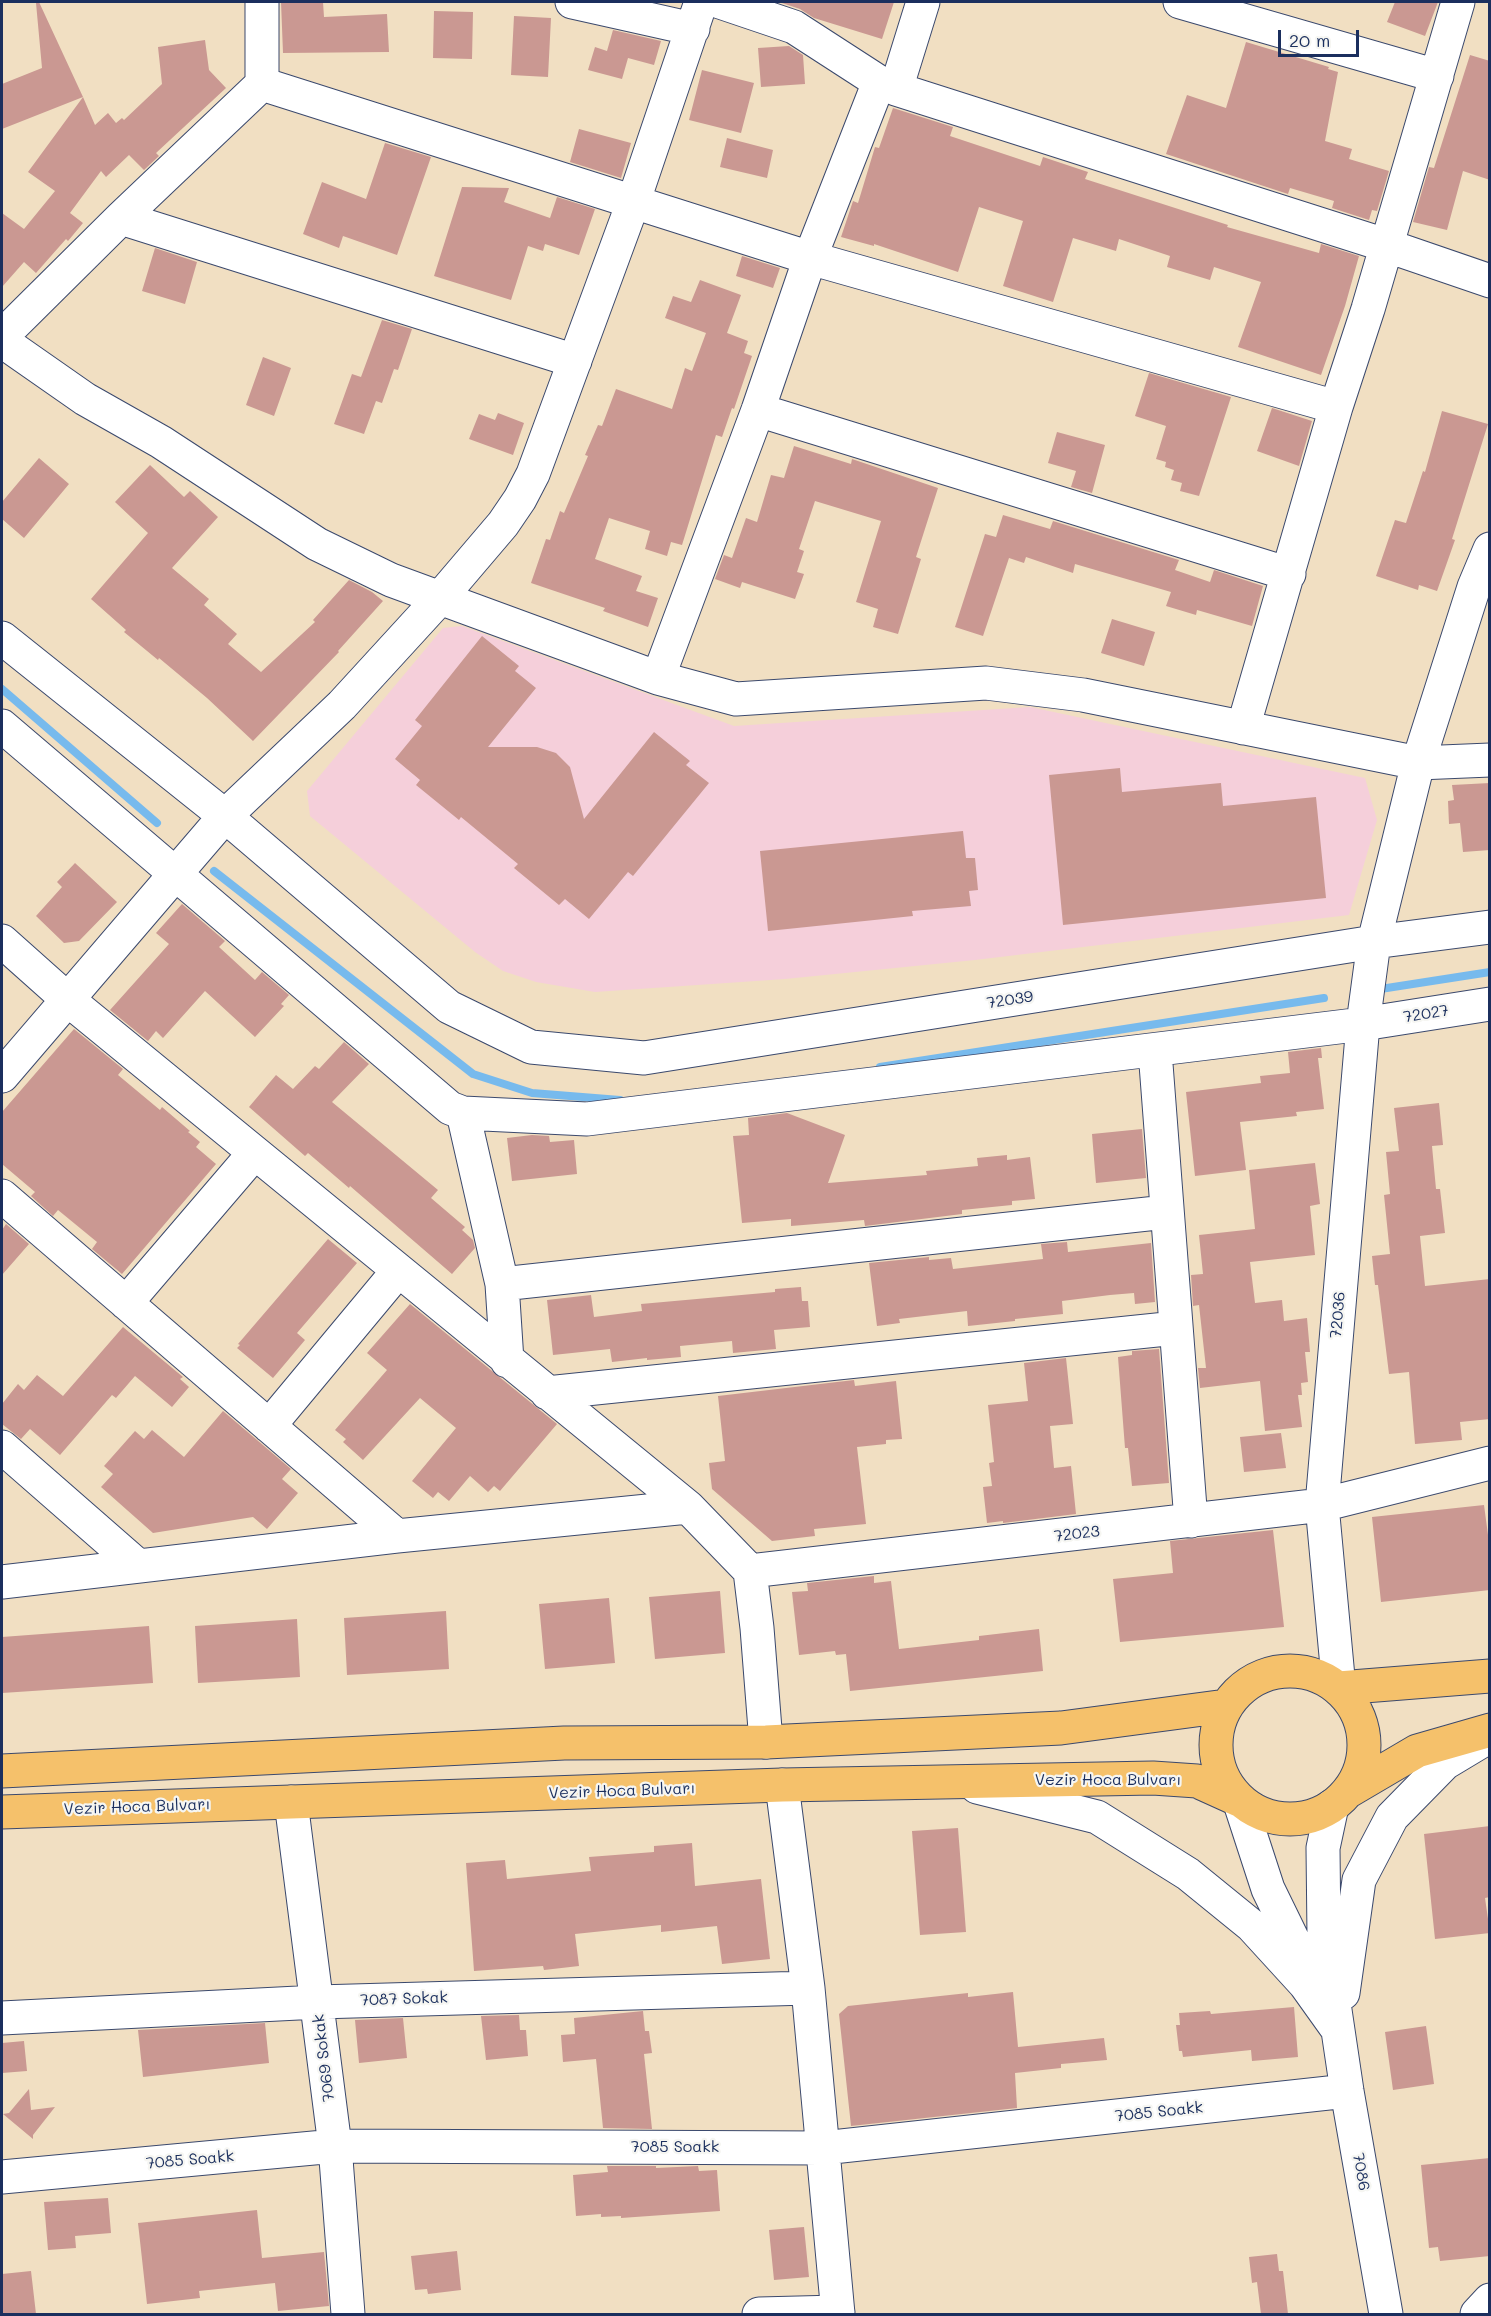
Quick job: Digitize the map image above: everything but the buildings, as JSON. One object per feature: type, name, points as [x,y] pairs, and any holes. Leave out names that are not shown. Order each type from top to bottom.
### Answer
[{"type":"main road","points":[[1340,1799],[1360,1771],[1364,1749],[1362,1726],[1353,1705],[1339,1688],[1316,1675],[1291,1670],[1265,1674],[1243,1687],[1226,1706],[1216,1730],[1216,1756],[1223,1780],[1239,1800],[1261,1814],[1286,1820],[1312,1816],[1340,1799],[1417,1751],[1490,1730]]},
{"type":"main road","points":[[1339,1688],[1490,1677]]},
{"type":"main road","points":[[2,1771],[564,1743],[766,1742],[1061,1728],[1226,1706]]},
{"type":"main road","name":"Vezir Hoca Bulvarı","points":[[2,1812],[782,1785],[1153,1778],[1197,1781],[1239,1800]]},
{"type":"street","points":[[2,336],[121,218],[262,84],[262,2]]},
{"type":"street","points":[[2,1076],[225,816],[342,705],[440,598],[503,524],[520,499],[533,474],[634,200],[697,15],[572,2]]},
{"type":"street","points":[[720,2],[794,27],[887,86],[1490,280]]},
{"type":"street","points":[[658,678],[758,410],[810,258],[923,2]]},
{"type":"street","points":[[1180,2],[1437,76]]},
{"type":"street","points":[[1243,728],[1336,407],[1368,309],[1458,2]]},
{"type":"street","points":[[262,84],[634,200],[810,258],[1336,407]]},
{"type":"street","points":[[121,218],[575,361]]},
{"type":"street","points":[[2,341],[85,399],[161,442],[317,544],[391,580],[658,678],[736,699],[986,683],[1083,695],[1418,763],[1490,760]]},
{"type":"street","points":[[758,410],[1289,574]]},
{"type":"street","name":"72036","points":[[1339,1688],[1322,1505],[1363,1024],[1374,942],[1418,763],[1474,587],[1490,549]]},
{"type":"street","points":[[2,638],[225,816]]},
{"type":"street","points":[[2,726],[450,1108],[464,1113],[502,1284],[507,1360]]},
{"type":"street","name":"72039","points":[[225,816],[449,1007],[531,1047],[644,1058],[1374,942],[1490,927]]},
{"type":"street","points":[[2,941],[67,999],[688,1507],[750,1571],[766,1742]]},
{"type":"street","name":"72027","points":[[464,1113],[587,1119],[1155,1051],[1363,1024],[1490,1004]]},
{"type":"street","points":[[1155,1051],[1191,1521]]},
{"type":"street","points":[[126,1303],[251,1157]]},
{"type":"street","points":[[2,1196],[397,1536]]},
{"type":"street","points":[[502,1284],[1166,1212]]},
{"type":"street","points":[[269,1426],[398,1271]]},
{"type":"street","points":[[547,1393],[1176,1328]]},
{"type":"street","points":[[2,1447],[137,1565]]},
{"type":"street","name":"72023","points":[[750,1571],[1322,1505],[1490,1463]]},
{"type":"street","points":[[2,1582],[397,1536],[688,1507]]},
{"type":"street","points":[[1338,2030],[1359,1880],[1392,1817],[1445,1763],[1490,1736]]},
{"type":"street","points":[[950,1782],[1026,1798],[1097,1817],[1178,1868],[1252,1926],[1305,1984],[1338,2030]]},
{"type":"street","points":[[759,2314],[838,2313],[808,1988],[782,1785]]},
{"type":"street","name":"7086","points":[[1340,1799],[1323,1848],[1324,1936],[1347,2091],[1386,2314]]},
{"type":"street","points":[[1239,1800],[1268,1889],[1338,2030]]},
{"type":"street","name":"7069 Sokak","points":[[291,1802],[335,2146],[348,2314]]},
{"type":"street","name":"7087 Sokak","points":[[2,2018],[318,2002],[808,1988]]},
{"type":"street","name":"7085 Soakk","points":[[2,2177],[335,2146],[823,2148],[1347,2091]]},
{"type":"street","points":[[1477,2314],[1490,2300]]},
{"type":"shaded area","points":[[462,626],[734,726],[1030,707],[1365,778],[1377,820],[1349,915],[975,960],[785,979],[595,992],[536,982],[503,971],[475,952],[310,816],[307,791],[443,628]]},
{"type":"waterway","points":[[2,689],[157,823]]},
{"type":"waterway","points":[[214,871],[473,1074],[532,1093],[620,1100]]},
{"type":"waterway","points":[[1374,990],[1490,972]]},
{"type":"waterway","points":[[880,1067],[1324,998]]}]
